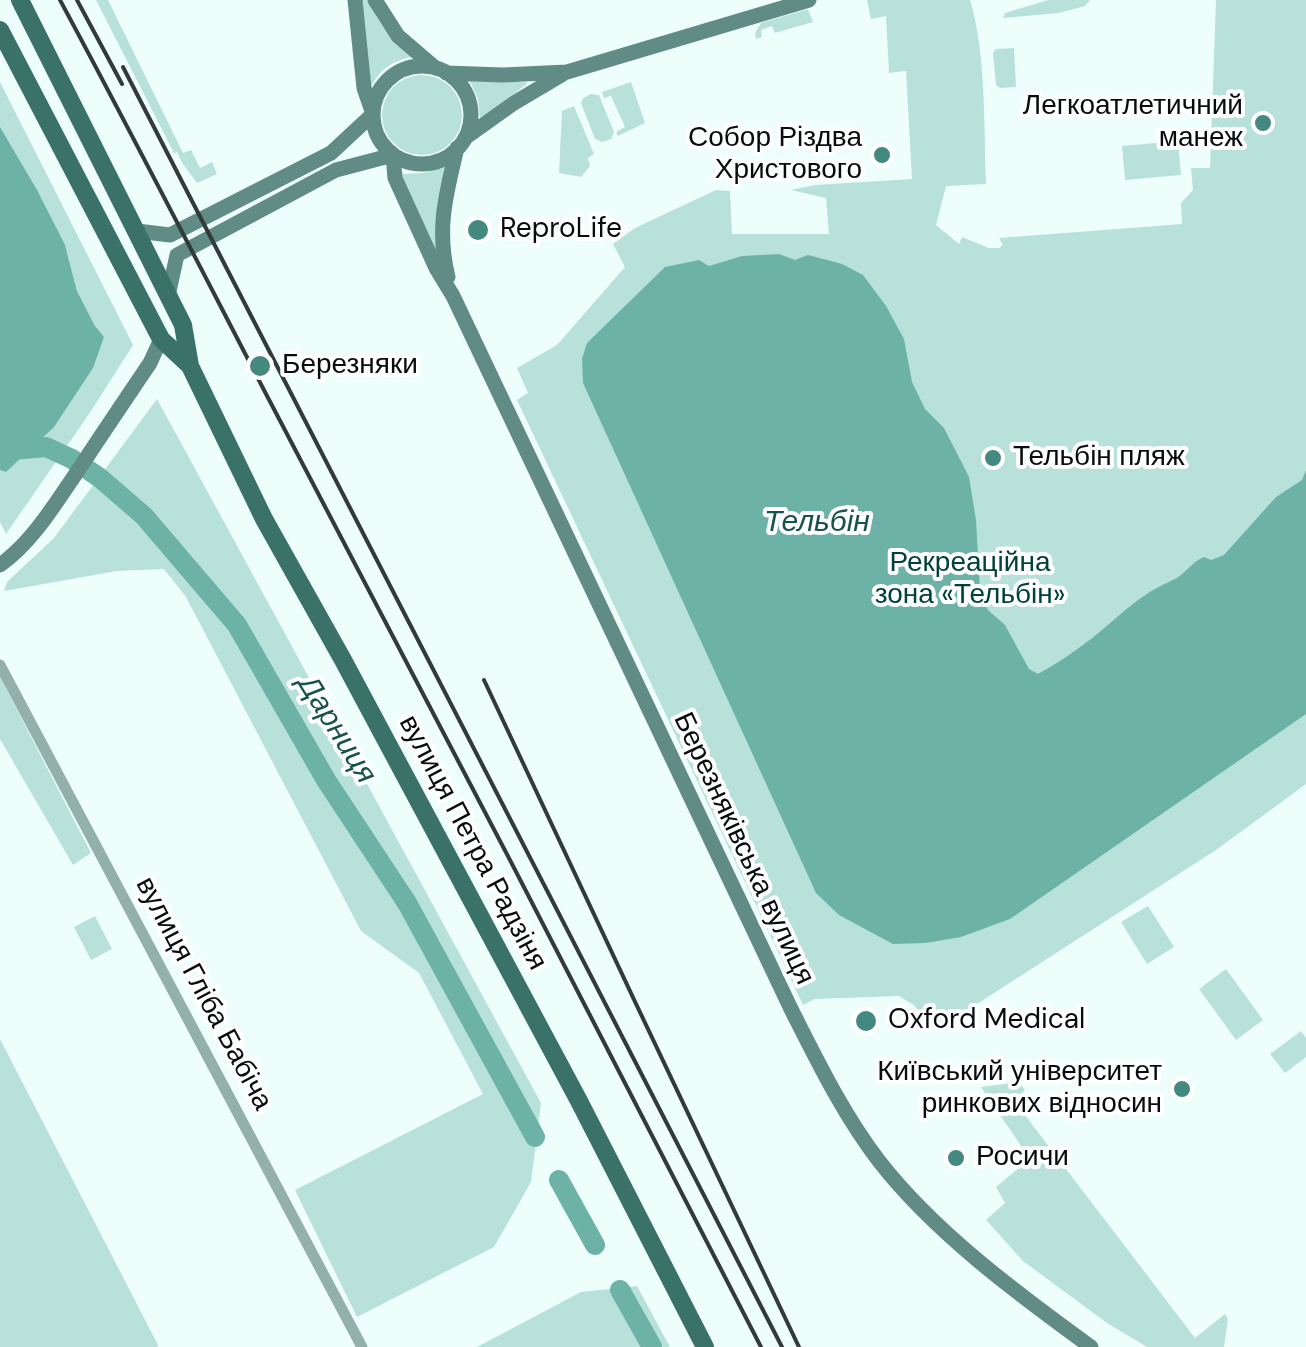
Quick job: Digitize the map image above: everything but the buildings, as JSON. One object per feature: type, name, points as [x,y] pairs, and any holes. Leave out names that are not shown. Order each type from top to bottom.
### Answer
[{"type":"main road","name":"вулиця Петра Радзіня","points":[[20,0],[182,325],[190,366],[264,518],[579,1101],[705,1347]]},
{"type":"main road","name":"вулиця Петра Радзіня","points":[[0,30],[161,339],[190,366]]},
{"type":"street","points":[[355,0],[364,88],[378,137],[394,155],[424,164],[444,158],[514,103],[567,72],[809,0]]},
{"type":"street","points":[[375,0],[398,36],[458,83],[469,102],[470,118],[461,144]]},
{"type":"street","points":[[137,231],[170,235],[328,155],[373,114],[379,91],[395,74],[417,66],[503,75],[567,72]]},
{"type":"street","points":[[345,142],[356,123],[364,88]]},
{"type":"street","name":"Березняківська вулиця","points":[[453,296],[444,258],[442,213],[461,144]]},
{"type":"street","points":[[168,296],[177,255],[333,172],[394,155]]},
{"type":"street","name":"Березняківська вулиця","points":[[394,155],[395,178],[436,268],[453,296],[778,983],[845,1113],[882,1165],[930,1216],[1010,1288],[1091,1347]]},
{"type":"street","points":[[349,166],[378,168],[395,178]]},
{"type":"street","points":[[0,565],[32,535],[61,496],[150,362],[161,339]]},
{"type":"street","name":"вулиця Гліба Бабіча","points":[[0,665],[362,1347]]},
{"type":"green space","points":[[96,0],[108,0],[183,153],[191,150],[200,168],[212,162],[217,174],[197,183],[174,153]]},
{"type":"green space","points":[[361,0],[368,0],[387,32],[412,57],[387,67],[370,89]]},
{"type":"green space","name":"Рекреаційна зона «Тельбін»","points":[[867,0],[970,0],[982,66],[986,184],[946,186],[936,225],[959,244],[962,237],[999,248],[1003,245],[999,238],[1182,224],[1181,203],[1193,190],[1191,168],[1210,168],[1216,0],[1306,0],[1306,784],[1216,850],[963,1013],[933,1028],[914,1005],[899,996],[815,999],[803,1005],[517,400],[528,393],[517,368],[557,345],[625,267],[613,244],[635,228],[716,190],[730,191],[732,234],[829,234],[826,198],[791,190],[912,179],[906,71],[889,73],[886,16],[871,19]]},
{"type":"green space","points":[[1048,0],[1090,0],[1085,6],[1059,13],[1003,18],[1005,13]]},
{"type":"green space","points":[[808,9],[813,22],[775,33],[772,26],[761,30],[762,37],[756,39],[761,23]]},
{"type":"green space","points":[[1014,48],[1016,87],[1000,88],[996,85],[993,53],[996,49]]},
{"type":"green space","points":[[422,75],[437,78],[450,87],[459,100],[459,130],[450,143],[437,152],[422,155],[407,152],[394,143],[385,130],[382,115],[385,100],[394,87],[407,78]]},
{"type":"green space","points":[[470,81],[527,84],[480,119],[478,99]]},
{"type":"green space","points":[[0,82],[133,345],[6,534],[0,522],[0,470],[6,472],[104,338],[77,291],[67,252],[0,180]]},
{"type":"green space","points":[[631,82],[645,123],[618,136],[616,132],[625,127],[611,96],[604,98],[602,92]]},
{"type":"green space","points":[[591,94],[599,95],[614,132],[611,139],[602,142],[595,139],[581,103]]},
{"type":"green space","points":[[574,106],[594,154],[588,158],[590,166],[581,177],[559,173],[562,111]]},
{"type":"green space","points":[[1178,141],[1181,175],[1125,180],[1122,146]]},
{"type":"green space","points":[[446,167],[440,261],[401,174]]},
{"type":"green space","points":[[157,399],[541,1103],[531,1182],[494,1247],[357,1317],[295,1190],[483,1094],[419,973],[361,931],[186,597],[164,569],[117,571],[4,591],[7,582],[54,538]]},
{"type":"green space","points":[[0,677],[91,853],[73,865],[0,739]]},
{"type":"green space","points":[[1148,906],[1174,947],[1147,964],[1121,922]]},
{"type":"green space","points":[[95,916],[112,949],[91,960],[74,927]]},
{"type":"green space","points":[[1226,969],[1263,1020],[1236,1040],[1199,989]]},
{"type":"green space","points":[[1301,1031],[1306,1038],[1306,1057],[1285,1073],[1270,1054]]},
{"type":"green space","points":[[0,1039],[157,1343],[158,1347],[0,1347]]},
{"type":"green space","points":[[1019,1082],[1025,1090],[1015,1102],[1195,1338],[1225,1314],[1228,1319],[1224,1347],[1147,1347],[1107,1323],[1023,1261],[986,1220],[1005,1203],[996,1187],[1030,1159],[981,1087]]},
{"type":"green space","points":[[637,1286],[670,1347],[477,1347],[581,1292]]},
{"type":"water","points":[[0,127],[65,245],[77,291],[104,337],[93,368],[54,427],[6,472],[0,470]]},
{"type":"water","name":"Тельбін","points":[[779,254],[795,260],[808,255],[842,264],[863,275],[886,306],[904,339],[912,382],[925,409],[944,428],[969,477],[980,590],[988,610],[1005,625],[1029,669],[1038,674],[1199,559],[1224,555],[1276,497],[1302,480],[1306,470],[1306,714],[1010,919],[961,937],[893,944],[839,915],[816,893],[583,383],[582,359],[587,343],[665,267],[699,260],[709,266],[742,256]]},
{"type":"waterway","name":"Дарниця","points":[[0,446],[13,450],[46,447],[100,478],[144,516],[237,625],[326,780],[407,903],[535,1137]]},
{"type":"waterway","name":"Дарниця","points":[[559,1180],[595,1245]]},
{"type":"waterway","name":"Дарниця","points":[[620,1290],[652,1347]]},
{"type":"railway","points":[[60,0],[761,1347]]},
{"type":"railway","points":[[77,0],[122,84]]},
{"type":"railway","points":[[123,67],[782,1347]]},
{"type":"railway","points":[[484,680],[799,1347]]},
{"type":"place","name":"Легкоатлетичний манеж","points":[[1263,123]]},
{"type":"place","name":"Собор Різдва Христового","points":[[882,155]]},
{"type":"place","name":"ReproLife","points":[[478,230]]},
{"type":"place","name":"Березняки","points":[[260,366]]},
{"type":"place","name":"Тельбін пляж","points":[[993,458]]},
{"type":"place","name":"Oxford Medical","points":[[866,1021]]},
{"type":"place","name":"Київський університет ринкових відносин","points":[[1182,1089]]},
{"type":"place","name":"Росичи","points":[[956,1158]]}]
